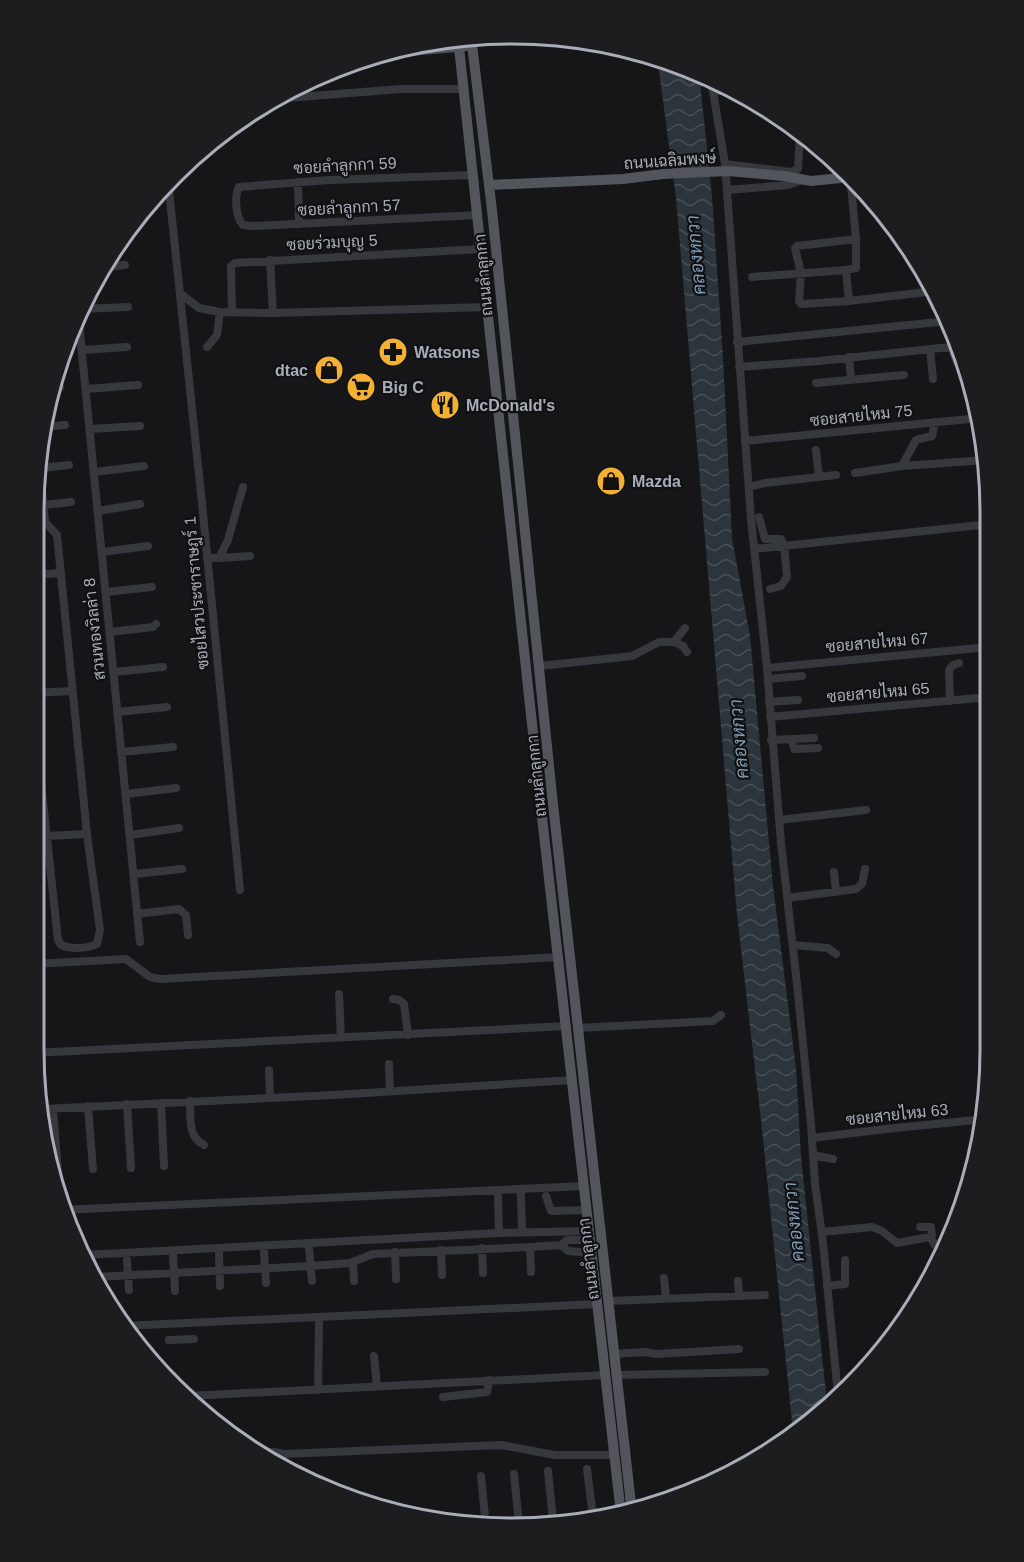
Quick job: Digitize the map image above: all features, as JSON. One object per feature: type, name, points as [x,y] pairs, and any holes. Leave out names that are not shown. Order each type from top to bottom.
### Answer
[{"type":"main road","name":"ถนนลำลูกกา","points":[[472,46],[490,185],[500,302],[521,478],[572,1027],[615,1354],[631,1503]]},
{"type":"main road","name":"ถนนลำลูกกา","points":[[459,47],[558,957],[572,1027],[573,1080],[620,1506]]},
{"type":"main road","points":[[443,49],[461,68]]},
{"type":"main road","name":"ถนนเฉลิมพงษ์","points":[[490,185],[623,179],[727,167],[807,180],[839,177]]},
{"type":"street","points":[[295,97],[401,89],[464,89]]},
{"type":"street","points":[[713,89],[727,167],[747,475],[768,679],[771,740],[837,1387]]},
{"type":"street","points":[[791,172],[798,169],[799,142]]},
{"type":"street","points":[[727,167],[791,172],[805,175],[807,180],[788,185],[727,190]]},
{"type":"street","name":"ซอยลำลูกกา 59","points":[[238,206],[236,192],[239,187],[298,182],[473,175]]},
{"type":"street","points":[[298,182],[299,224]]},
{"type":"street","points":[[752,277],[856,268],[851,190]]},
{"type":"street","name":"ซอยไสวประชาราษฎร์ 1","points":[[169,193],[240,890]]},
{"type":"street","name":"ซอยลำลูกกา 57","points":[[238,206],[239,220],[243,225],[478,215]]},
{"type":"street","points":[[856,239],[797,246],[795,252],[801,273],[799,301],[801,304],[925,292]]},
{"type":"street","name":"ซอยร่วมบุญ 5","points":[[232,312],[232,264],[481,249]]},
{"type":"street","points":[[270,260],[273,313]]},
{"type":"street","points":[[113,266],[124,265]]},
{"type":"street","points":[[846,270],[849,301]]},
{"type":"street","points":[[181,294],[199,308],[220,312],[273,313],[487,307]]},
{"type":"street","points":[[90,310],[128,307]]},
{"type":"street","points":[[207,347],[217,335],[220,312]]},
{"type":"street","points":[[737,342],[940,322]]},
{"type":"street","name":"สวนทองวิลล่า 8","points":[[80,330],[140,942]]},
{"type":"street","points":[[82,350],[127,347]]},
{"type":"street","points":[[739,366],[950,347]]},
{"type":"street","points":[[930,349],[933,379]]},
{"type":"street","points":[[849,357],[851,379]]},
{"type":"street","points":[[816,382],[904,375]]},
{"type":"street","points":[[86,389],[138,386]]},
{"type":"street","name":"ซอยสายไหม 75","points":[[745,441],[971,419]]},
{"type":"street","points":[[902,466],[916,440],[933,436],[935,422]]},
{"type":"street","points":[[52,427],[65,425]]},
{"type":"street","points":[[90,429],[140,426]]},
{"type":"street","points":[[816,450],[819,477]]},
{"type":"street","points":[[855,473],[902,466],[977,461]]},
{"type":"street","points":[[46,467],[69,465]]},
{"type":"street","points":[[94,472],[144,466]]},
{"type":"street","points":[[747,475],[765,483]]},
{"type":"street","points":[[749,487],[836,475]]},
{"type":"street","points":[[219,558],[228,540],[234,512],[243,487]]},
{"type":"street","points":[[44,505],[71,502]]},
{"type":"street","points":[[98,511],[140,504]]},
{"type":"street","points":[[44,507],[45,522],[57,535],[87,834],[100,930],[97,944],[91,947],[67,948],[58,940],[44,816]]},
{"type":"street","points":[[759,517],[765,539],[780,539],[784,545],[787,577],[781,586],[770,589]]},
{"type":"street","points":[[754,549],[980,525]]},
{"type":"street","points":[[102,552],[148,546]]},
{"type":"street","points":[[207,558],[250,556]]},
{"type":"street","points":[[44,574],[61,573]]},
{"type":"street","points":[[106,592],[152,587]]},
{"type":"street","points":[[110,633],[153,627],[156,624]]},
{"type":"street","points":[[674,642],[685,628]]},
{"type":"street","points":[[540,666],[632,656],[659,642],[674,642],[683,646],[687,652]]},
{"type":"street","name":"ซอยสายไหม 67","points":[[767,668],[980,647]]},
{"type":"street","points":[[950,701],[949,670],[952,665],[959,663]]},
{"type":"street","points":[[114,672],[163,667]]},
{"type":"street","points":[[768,679],[802,676]]},
{"type":"street","points":[[44,693],[72,691]]},
{"type":"street","name":"ซอยสายไหม 65","points":[[770,717],[980,698]]},
{"type":"street","points":[[769,702],[798,700]]},
{"type":"street","points":[[117,712],[167,706]]},
{"type":"street","points":[[771,740],[814,738]]},
{"type":"street","points":[[792,740],[794,749],[818,748]]},
{"type":"street","points":[[122,752],[173,747]]},
{"type":"street","points":[[126,794],[176,788]]},
{"type":"street","points":[[779,820],[866,810]]},
{"type":"street","points":[[130,835],[179,828]]},
{"type":"street","points":[[46,836],[87,834]]},
{"type":"street","points":[[134,874],[182,869]]},
{"type":"street","points":[[787,898],[859,888],[864,880],[866,869]]},
{"type":"street","points":[[834,872],[836,892]]},
{"type":"street","points":[[137,914],[179,909],[186,915],[188,935]]},
{"type":"street","points":[[793,945],[828,948],[836,954]]},
{"type":"street","points":[[44,963],[126,959],[150,976],[160,979],[558,957]]},
{"type":"street","points":[[339,994],[341,1038]]},
{"type":"street","points":[[393,999],[404,1004],[408,1035]]},
{"type":"street","points":[[44,1052],[713,1022],[721,1015]]},
{"type":"street","points":[[389,1064],[390,1091]]},
{"type":"street","points":[[269,1070],[270,1098]]},
{"type":"street","points":[[48,1109],[573,1080]]},
{"type":"street","points":[[190,1101],[191,1132],[197,1142],[204,1145]]},
{"type":"street","points":[[161,1103],[164,1167]]},
{"type":"street","points":[[127,1104],[131,1168]]},
{"type":"street","points":[[88,1106],[93,1169]]},
{"type":"street","points":[[53,1109],[57,1162]]},
{"type":"street","name":"ซอยสายไหม 63","points":[[812,1138],[974,1120]]},
{"type":"street","points":[[813,1155],[833,1160]]},
{"type":"street","points":[[71,1210],[584,1186]]},
{"type":"street","points":[[521,1194],[522,1232]]},
{"type":"street","points":[[546,1196],[551,1211],[587,1210]]},
{"type":"street","points":[[498,1197],[500,1233]]},
{"type":"street","points":[[822,1232],[872,1227],[882,1231],[897,1243],[930,1237]]},
{"type":"street","points":[[920,1227],[931,1227],[930,1237],[937,1247]]},
{"type":"street","points":[[91,1255],[522,1232],[590,1235]]},
{"type":"street","points":[[102,1277],[311,1266],[353,1262],[373,1254],[395,1252],[561,1245],[567,1240],[590,1235]]},
{"type":"street","points":[[561,1245],[568,1251],[592,1252]]},
{"type":"street","points":[[530,1247],[531,1272]]},
{"type":"street","points":[[309,1248],[312,1281]]},
{"type":"street","points":[[482,1248],[483,1273]]},
{"type":"street","points":[[441,1250],[442,1275]]},
{"type":"street","points":[[264,1252],[266,1283]]},
{"type":"street","points":[[395,1252],[396,1279]]},
{"type":"street","points":[[219,1254],[220,1286]]},
{"type":"street","points":[[173,1256],[175,1291]]},
{"type":"street","points":[[127,1260],[129,1290]]},
{"type":"street","points":[[827,1286],[845,1284],[845,1260]]},
{"type":"street","points":[[353,1262],[354,1281]]},
{"type":"street","points":[[664,1278],[666,1299]]},
{"type":"street","points":[[738,1281],[739,1296]]},
{"type":"street","points":[[608,1301],[765,1295]]},
{"type":"street","points":[[133,1325],[597,1304]]},
{"type":"street","points":[[182,1323],[183,1339]]},
{"type":"street","points":[[318,1390],[319,1323]]},
{"type":"street","points":[[169,1340],[194,1338]]},
{"type":"street","points":[[615,1354],[739,1349]]},
{"type":"street","points":[[374,1356],[377,1386]]},
{"type":"street","points":[[617,1375],[765,1372]]},
{"type":"street","points":[[196,1396],[605,1375]]},
{"type":"street","points":[[443,1397],[487,1392],[489,1380]]},
{"type":"street","points":[[272,1452],[283,1455],[501,1445],[555,1455],[614,1455]]},
{"type":"street","points":[[587,1469],[591,1511]]},
{"type":"street","points":[[548,1472],[553,1516]]},
{"type":"street","points":[[513,1474],[518,1518]]},
{"type":"street","points":[[481,1476],[485,1517]]},
{"type":"water","name":"คลองหกวา","points":[[658,67],[700,83],[712,196],[732,538],[750,636],[773,886],[796,1068],[801,1157],[826,1397],[792,1425],[737,915],[676,198]]},
{"type":"place","name":"Watsons","points":[[393,352]]},
{"type":"place","name":"dtac","points":[[329,370]]},
{"type":"place","name":"Big C","points":[[361,387]]},
{"type":"place","name":"McDonald's","points":[[445,405]]},
{"type":"place","name":"Mazda","points":[[611,481]]}]
